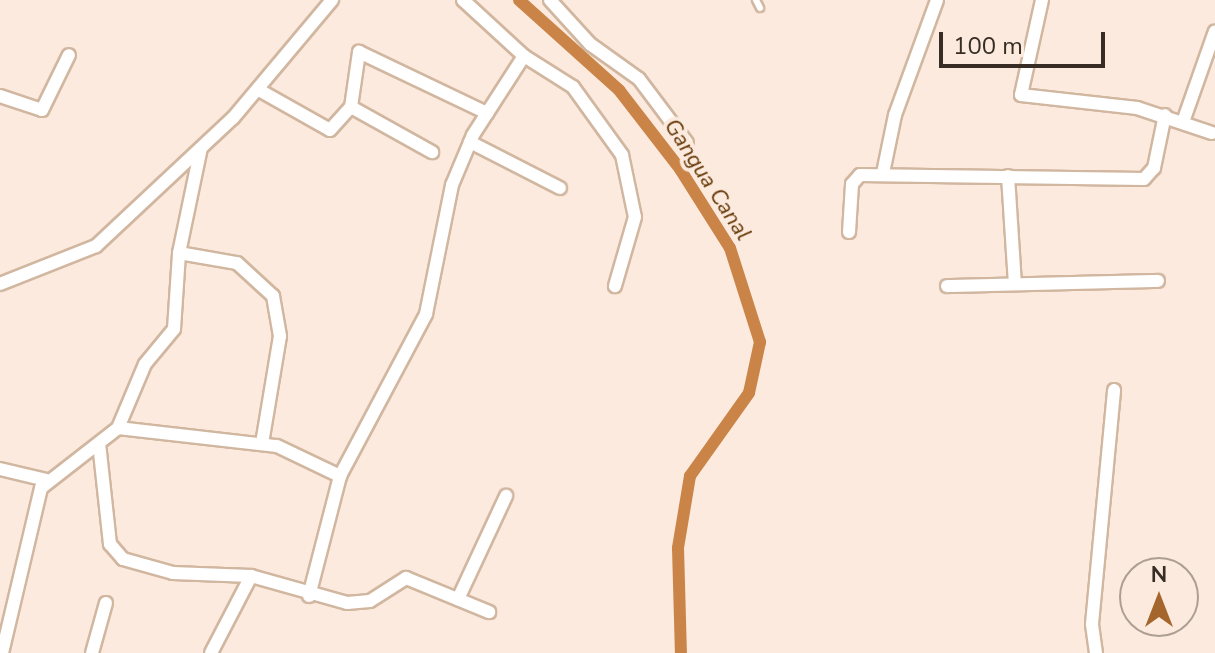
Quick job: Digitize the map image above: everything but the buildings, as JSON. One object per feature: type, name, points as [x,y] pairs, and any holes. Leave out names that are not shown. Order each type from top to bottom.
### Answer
[{"type":"street","points":[[0,284],[96,246],[259,90],[332,0]]},
{"type":"street","points":[[463,0],[524,56],[573,87],[622,155],[635,217],[615,286]]},
{"type":"street","points":[[550,0],[590,44],[639,79],[687,143]]},
{"type":"street","points":[[883,173],[915,52],[937,0]]},
{"type":"street","points":[[1042,0],[1021,95],[1165,115],[1212,133]]},
{"type":"street","points":[[1183,122],[1212,50],[1215,31]]},
{"type":"street","points":[[259,90],[330,130],[351,107],[359,52],[487,113]]},
{"type":"street","points":[[0,96],[42,110],[69,55]]},
{"type":"street","points":[[309,596],[340,476],[415,345],[452,185],[470,142],[524,56]]},
{"type":"street","points":[[351,107],[432,152]]},
{"type":"street","points":[[849,232],[853,180],[883,173],[1144,179],[1154,168],[1165,115]]},
{"type":"street","points":[[470,142],[560,188]]},
{"type":"street","points":[[2,653],[46,480],[118,428],[145,364],[174,329],[179,253],[201,148]]},
{"type":"street","points":[[1008,176],[1015,284]]},
{"type":"street","points":[[179,253],[237,263],[273,296],[280,336],[262,443]]},
{"type":"street","points":[[947,286],[1158,281]]},
{"type":"street","points":[[1096,653],[1092,624],[1114,390]]},
{"type":"street","points":[[118,428],[262,443],[340,476]]},
{"type":"street","points":[[99,443],[113,553],[173,573],[251,576],[309,596],[370,601],[406,578],[489,612]]},
{"type":"street","points":[[0,469],[46,480]]},
{"type":"street","points":[[458,599],[506,496]]},
{"type":"street","points":[[211,653],[251,576]]},
{"type":"street","points":[[92,653],[106,603]]},
{"type":"lane","points":[[756,0],[760,8]]},
{"type":"waterway","name":"Gangua Canal","points":[[519,0],[619,90],[680,169],[730,248],[760,342],[749,393],[690,476],[678,548],[681,653]]}]
